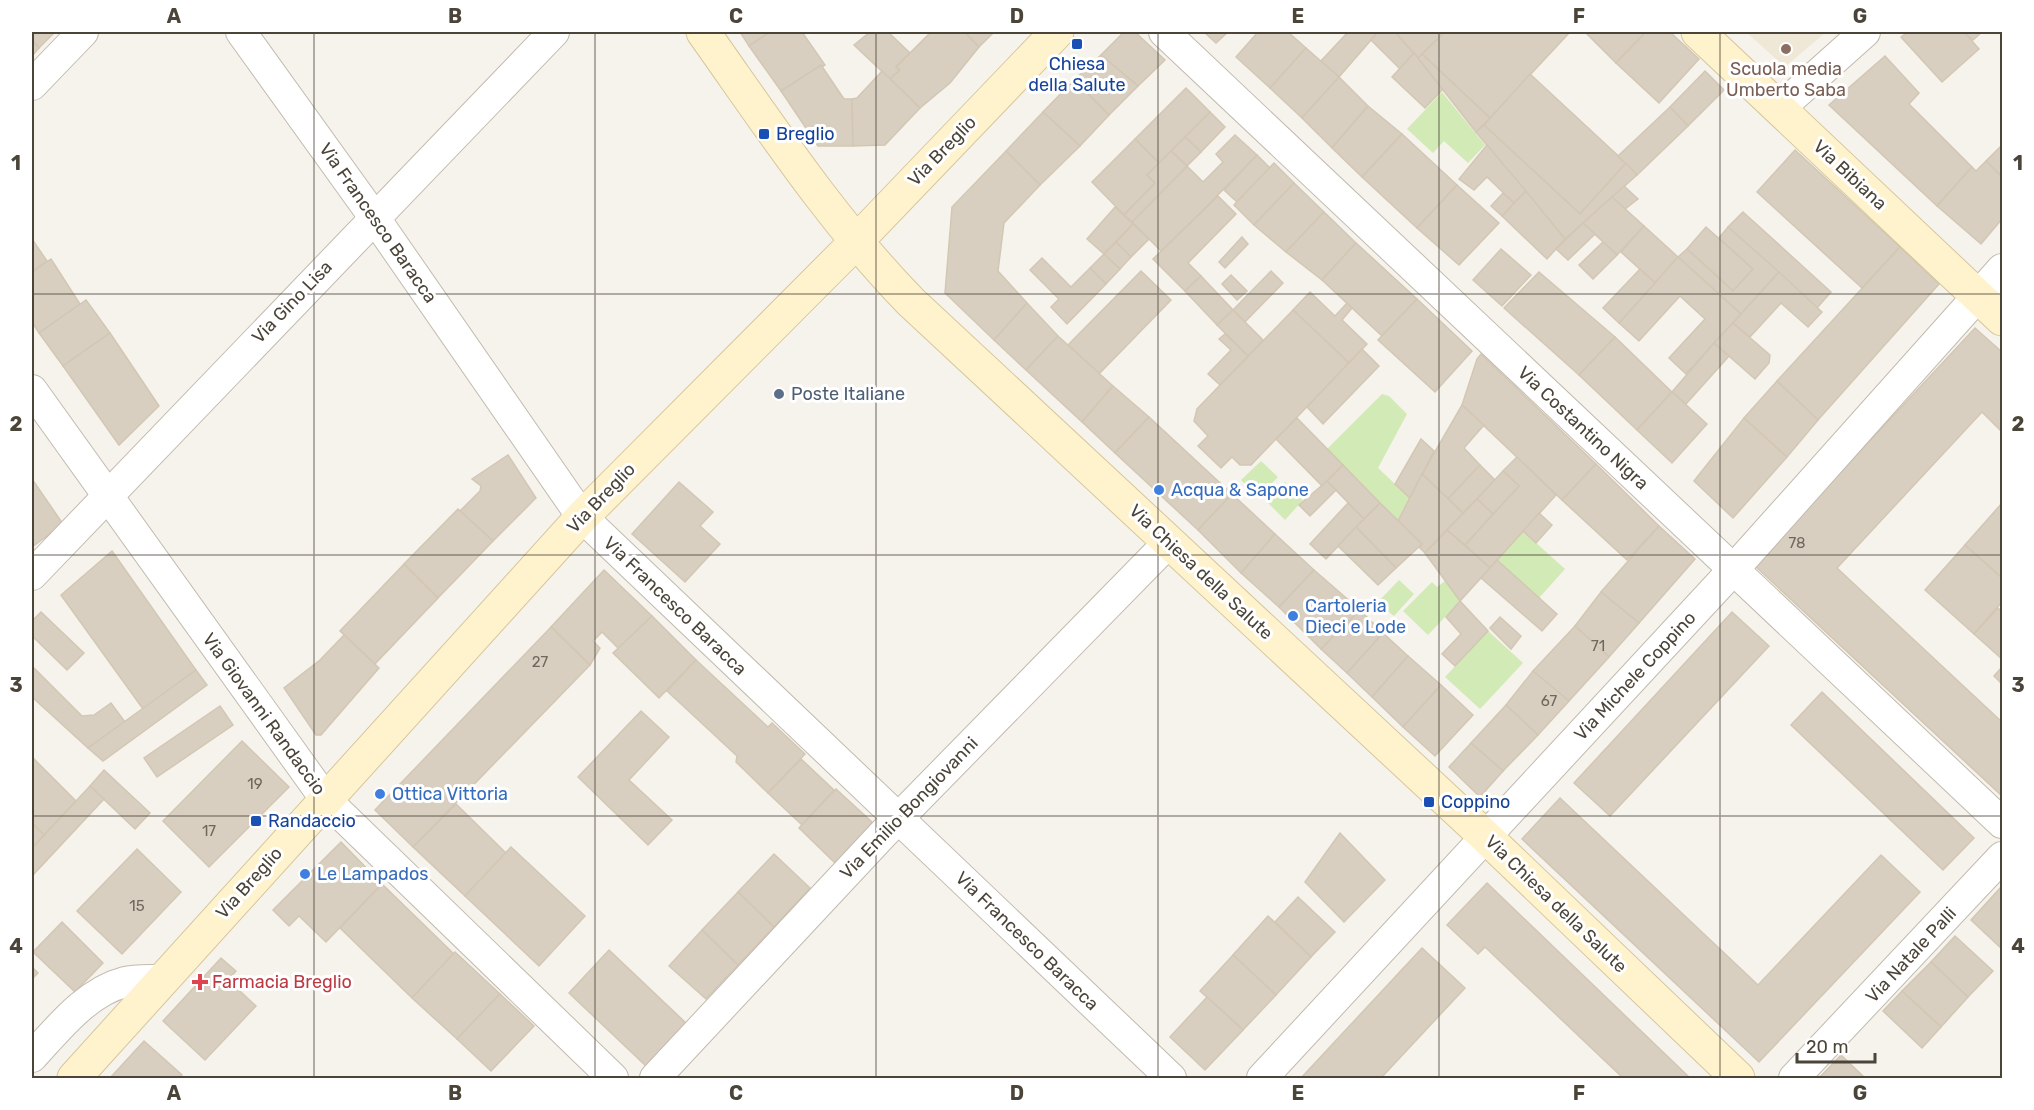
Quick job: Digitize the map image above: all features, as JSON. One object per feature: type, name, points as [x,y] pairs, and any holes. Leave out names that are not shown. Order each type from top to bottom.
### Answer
[{"type":"street","points":[[32,85],[83,32]]},
{"type":"street","name":"Via Francesco Baracca","points":[[241,32],[374,216],[582,518],[1171,1078]]},
{"type":"street","name":"Via Gino Lisa","points":[[32,575],[374,216],[554,32]]},
{"type":"street","name":"Via Chiesa della Salute","points":[[703,32],[821,200],[855,243],[962,351],[1486,838],[1738,1078]]},
{"type":"street","name":"Via Breglio","points":[[74,1078],[582,518],[855,243],[1057,32]]},
{"type":"street","name":"Via Costantino Nigra","points":[[1164,32],[2002,823]]},
{"type":"street","name":"Via Bibiana","points":[[1698,32],[2002,319]]},
{"type":"street","points":[[1780,108],[1865,32]]},
{"type":"street","name":"Via Michele Coppino","points":[[1262,1078],[1733,570],[2002,269]]},
{"type":"street","name":"Via Giovanni Randaccio","points":[[32,390],[106,497],[326,800],[613,1078]]},
{"type":"street","name":"Via Emilio Bongiovanni","points":[[655,1078],[898,818],[1169,542]]},
{"type":"street","name":"Via Natale Palli","points":[[1794,1078],[2002,857]]},
{"type":"street","points":[[32,1058],[70,1016],[109,989],[126,982],[162,980]]},
{"type":"shaded area","name":"Scuola media Umberto Saba","points":[[1746,32],[1826,32],[1785,67]]},
{"type":"green space","points":[[1442,92],[1485,145],[1468,163],[1444,141],[1433,153],[1407,129]]},
{"type":"green space","points":[[1382,394],[1389,396],[1407,414],[1378,468],[1410,498],[1398,521],[1327,449]]},
{"type":"green space","points":[[1261,461],[1278,477],[1258,497],[1241,480]]},
{"type":"green space","points":[[1285,482],[1303,500],[1285,520],[1266,501]]},
{"type":"green space","points":[[1523,531],[1565,569],[1539,598],[1497,560]]},
{"type":"green space","points":[[1399,580],[1414,594],[1394,616],[1377,603]]},
{"type":"green space","points":[[1445,581],[1460,601],[1428,635],[1403,611],[1432,582],[1437,587]]},
{"type":"green space","points":[[1488,631],[1523,663],[1480,709],[1445,677]]},
{"type":"building","points":[[32,32],[55,32],[39,48],[32,40]]},
{"type":"building","points":[[740,32],[770,32],[749,46]]},
{"type":"building","points":[[770,32],[802,32],[825,65],[781,91],[749,46]]},
{"type":"building","points":[[870,32],[888,32],[910,53],[896,67],[900,70],[890,79],[854,45]]},
{"type":"building","points":[[931,32],[965,32],[979,47],[950,83],[920,108],[890,79],[900,70],[896,67]]},
{"type":"building","points":[[965,32],[994,32],[979,47]]},
{"type":"building","points":[[1124,32],[1135,32],[1165,60],[1138,86],[1101,55]]},
{"type":"building","points":[[1204,32],[1228,32],[1216,43]]},
{"type":"building","points":[[1258,32],[1288,32],[1306,48],[1270,88],[1236,57]]},
{"type":"building","points":[[1348,32],[1378,32],[1339,77],[1321,61]]},
{"type":"building","points":[[1378,32],[1395,32],[1414,53],[1400,69],[1371,40]]},
{"type":"building","points":[[1395,32],[1445,32],[1418,58]]},
{"type":"building","points":[[1445,32],[1570,32],[1490,118],[1422,54]]},
{"type":"building","points":[[1585,32],[1646,32],[1616,63]]},
{"type":"building","points":[[1646,32],[1670,32],[1699,59],[1659,103],[1616,63]]},
{"type":"building","points":[[1908,32],[1964,32],[1979,49],[1942,82],[1901,37]]},
{"type":"building","points":[[1964,32],[1982,32],[1973,40]]},
{"type":"building","points":[[32,40],[39,48],[32,56]]},
{"type":"building","points":[[1306,48],[1339,77],[1302,118],[1270,88]]},
{"type":"building","points":[[1414,53],[1443,89],[1425,108],[1392,77]]},
{"type":"building","points":[[1422,54],[1490,118],[1476,132],[1418,58]]},
{"type":"building","points":[[1101,55],[1138,86],[1109,115],[1074,80]]},
{"type":"building","points":[[1885,56],[1919,93],[1909,104],[1972,167],[1937,206],[1829,105]]},
{"type":"building","points":[[821,65],[844,99],[852,99],[853,146],[818,146],[781,91]]},
{"type":"building","points":[[882,71],[920,108],[885,145],[853,146],[852,99],[857,98]]},
{"type":"building","points":[[1705,71],[1724,90],[1688,126],[1670,107]]},
{"type":"building","points":[[1530,74],[1626,163],[1580,214],[1484,125]]},
{"type":"building","points":[[1339,77],[1368,106],[1332,148],[1302,118]]},
{"type":"building","points":[[1074,80],[1109,115],[1080,146],[1043,112]]},
{"type":"building","points":[[1186,88],[1210,112],[1159,163],[1135,139]]},
{"type":"building","points":[[1368,106],[1402,134],[1362,177],[1332,148]]},
{"type":"building","points":[[1670,107],[1688,126],[1637,175],[1618,156]]},
{"type":"building","points":[[1043,112],[1080,146],[1040,185],[1006,151]]},
{"type":"building","points":[[1210,112],[1225,127],[1201,152],[1185,137]]},
{"type":"building","points":[[1484,125],[1580,214],[1626,163],[1637,175],[1565,239],[1476,132]]},
{"type":"building","points":[[1402,134],[1457,185],[1417,228],[1362,177]]},
{"type":"building","points":[[1235,135],[1257,155],[1162,252],[1132,222],[1187,166],[1203,182],[1223,162],[1216,154]]},
{"type":"building","points":[[1185,137],[1201,152],[1187,166],[1171,151]]},
{"type":"building","points":[[1135,139],[1159,163],[1147,175],[1155,183],[1124,215],[1092,182]]},
{"type":"building","points":[[1487,145],[1526,191],[1514,203],[1487,177],[1474,190],[1459,179]]},
{"type":"building","points":[[2002,145],[2002,177],[1986,161]]},
{"type":"building","points":[[1795,150],[1900,247],[1862,288],[1757,192]]},
{"type":"building","points":[[1006,151],[1040,185],[1004,223],[998,271],[1027,303],[994,340],[945,293],[952,207]]},
{"type":"building","points":[[1171,151],[1187,166],[1132,222],[1124,215],[1155,183],[1147,175]]},
{"type":"building","points":[[1257,155],[1270,168],[1237,202],[1224,190]]},
{"type":"building","points":[[1986,161],[2002,177],[2002,219],[1981,244],[1937,206],[1972,167],[1976,171]]},
{"type":"building","points":[[1274,163],[1294,183],[1254,225],[1234,205]]},
{"type":"building","points":[[1294,183],[1324,212],[1286,252],[1254,225]]},
{"type":"building","points":[[1457,185],[1499,223],[1459,265],[1417,228]]},
{"type":"building","points":[[1624,186],[1638,199],[1625,209],[1612,197]]},
{"type":"building","points":[[1526,191],[1565,239],[1547,259],[1502,216]]},
{"type":"building","points":[[1503,193],[1514,203],[1502,216],[1491,206]]},
{"type":"building","points":[[1218,196],[1236,214],[1188,263],[1201,276],[1185,291],[1153,259]]},
{"type":"building","points":[[1612,197],[1644,226],[1617,255],[1583,223]]},
{"type":"building","points":[[1115,207],[1133,224],[1104,254],[1087,239]]},
{"type":"building","points":[[1324,212],[1356,243],[1322,280],[1286,252]]},
{"type":"building","points":[[1743,212],[1831,292],[1817,308],[1728,227]]},
{"type":"building","points":[[1583,223],[1595,234],[1568,260],[1556,249]]},
{"type":"building","points":[[1133,224],[1149,239],[1131,257],[1116,242]]},
{"type":"building","points":[[1644,226],[1678,257],[1655,283],[1621,252]]},
{"type":"building","points":[[1706,227],[1753,269],[1733,291],[1687,249]]},
{"type":"building","points":[[1728,227],[1779,272],[1741,314],[1678,257],[1687,249],[1733,291],[1753,269],[1719,238]]},
{"type":"building","points":[[1242,237],[1248,244],[1225,268],[1219,262]]},
{"type":"building","points":[[32,239],[47,261],[32,272]]},
{"type":"building","points":[[1116,242],[1131,257],[1120,269],[1104,254]]},
{"type":"building","points":[[1603,242],[1617,255],[1593,279],[1579,265]]},
{"type":"building","points":[[1356,243],[1417,299],[1382,336],[1322,280]]},
{"type":"building","points":[[1900,247],[1939,284],[1818,420],[1777,381]]},
{"type":"building","points":[[1501,249],[1531,275],[1502,306],[1473,280]]},
{"type":"building","points":[[1104,254],[1120,269],[1106,284],[1090,268]]},
{"type":"building","points":[[1678,257],[1741,314],[1686,374],[1669,358],[1705,319],[1680,296],[1639,341],[1619,323]]},
{"type":"building","points":[[1042,258],[1071,287],[1090,268],[1106,284],[1067,324],[1051,307],[1059,299],[1030,270]]},
{"type":"building","points":[[51,259],[80,304],[39,333],[32,322],[32,272]]},
{"type":"building","points":[[1640,269],[1655,283],[1619,323],[1603,308]]},
{"type":"building","points":[[1141,271],[1171,300],[1099,374],[1068,345]]},
{"type":"building","points":[[1271,271],[1283,283],[1245,322],[1233,310]]},
{"type":"building","points":[[1539,272],[1615,337],[1579,375],[1504,308]]},
{"type":"building","points":[[1779,272],[1822,312],[1808,327],[1781,303],[1750,337],[1733,323]]},
{"type":"building","points":[[1231,275],[1247,291],[1237,300],[1222,284]]},
{"type":"building","points":[[1201,276],[1233,310],[1217,325],[1185,291]]},
{"type":"building","points":[[1310,292],[1335,316],[1347,303],[1352,308],[1342,320],[1367,344],[1349,363],[1293,310]]},
{"type":"building","points":[[1417,299],[1472,351],[1435,392],[1378,340]]},
{"type":"building","points":[[86,300],[110,333],[63,366],[39,333]]},
{"type":"building","points":[[1027,303],[1058,336],[1026,370],[994,340]]},
{"type":"building","points":[[1233,310],[1263,340],[1248,356],[1217,325]]},
{"type":"building","points":[[1293,310],[1349,363],[1251,465],[1240,465],[1232,457],[1221,468],[1198,446],[1208,436],[1194,421],[1197,409]]},
{"type":"building","points":[[1733,323],[1770,355],[1769,363],[1755,379],[1714,343]]},
{"type":"building","points":[[1975,328],[2002,352],[2002,432],[1982,412],[1837,568],[2002,722],[2002,796],[1754,565]]},
{"type":"building","points":[[110,333],[159,406],[119,445],[63,366]]},
{"type":"building","points":[[1225,334],[1248,356],[1220,385],[1208,374],[1231,350],[1219,339]]},
{"type":"building","points":[[1058,336],[1113,386],[1082,422],[1026,370]]},
{"type":"building","points":[[1615,337],[1672,392],[1637,430],[1579,375]]},
{"type":"building","points":[[1714,343],[1729,356],[1686,404],[1672,392]]},
{"type":"building","points":[[1362,349],[1379,366],[1323,424],[1307,407]]},
{"type":"building","points":[[1481,354],[1596,464],[1562,500],[1462,405],[1477,359]]},
{"type":"building","points":[[1777,381],[1818,420],[1787,457],[1744,418]]},
{"type":"building","points":[[1113,386],[1149,417],[1115,453],[1082,422]]},
{"type":"building","points":[[1672,392],[1707,424],[1672,463],[1637,430]]},
{"type":"building","points":[[1462,405],[1484,425],[1464,448],[1480,465],[1448,499],[1422,474]]},
{"type":"building","points":[[1149,417],[1232,494],[1198,530],[1115,453]]},
{"type":"building","points":[[1297,418],[1343,465],[1322,486],[1276,439]]},
{"type":"building","points":[[1744,418],[1787,457],[1733,518],[1694,481]]},
{"type":"building","points":[[1421,439],[1434,451],[1410,498],[1395,484]]},
{"type":"building","points":[[508,455],[536,498],[493,541],[460,511],[480,491],[481,486],[472,479]]},
{"type":"building","points":[[1517,457],[1556,495],[1490,568],[1465,545],[1519,486],[1503,471]]},
{"type":"building","points":[[1596,464],[1659,526],[1627,560],[1562,500]]},
{"type":"building","points":[[1343,465],[1380,503],[1364,519],[1327,481]]},
{"type":"building","points":[[1480,465],[1495,480],[1463,513],[1448,499]]},
{"type":"building","points":[[1503,471],[1519,486],[1493,514],[1477,499]]},
{"type":"building","points":[[1422,474],[1463,513],[1425,553],[1419,547],[1422,544],[1398,521]]},
{"type":"building","points":[[32,479],[63,524],[32,547]]},
{"type":"building","points":[[1327,481],[1336,490],[1310,516],[1299,505]]},
{"type":"building","points":[[679,482],[713,512],[700,526],[720,544],[685,582],[632,534]]},
{"type":"building","points":[[1232,494],[1275,534],[1241,573],[1198,530]]},
{"type":"building","points":[[1477,499],[1493,514],[1465,545],[1447,530]]},
{"type":"building","points":[[1348,503],[1364,519],[1326,559],[1310,544]]},
{"type":"building","points":[[1380,503],[1422,544],[1396,568],[1356,527]]},
{"type":"building","points":[[2002,503],[2002,578],[1965,545]]},
{"type":"building","points":[[458,509],[493,541],[438,598],[404,564]]},
{"type":"building","points":[[1539,513],[1552,525],[1536,543],[1523,531]]},
{"type":"building","points":[[1659,526],[1695,559],[1639,623],[1601,592]]},
{"type":"building","points":[[1356,527],[1396,568],[1378,585],[1338,546]]},
{"type":"building","points":[[1447,530],[1490,568],[1460,601],[1425,553]]},
{"type":"building","points":[[1275,534],[1314,570],[1279,607],[1241,573]]},
{"type":"building","points":[[1965,545],[2002,578],[2002,602],[1974,634],[1925,590]]},
{"type":"building","points":[[112,551],[196,670],[143,709],[61,595]]},
{"type":"building","points":[[1497,560],[1557,614],[1542,631],[1481,578]]},
{"type":"building","points":[[404,564],[438,598],[375,664],[340,631]]},
{"type":"building","points":[[604,570],[652,616],[619,649],[602,632],[593,641],[600,648],[590,665],[551,627]]},
{"type":"building","points":[[1314,570],[1360,610],[1321,649],[1279,607]]},
{"type":"building","points":[[1601,592],[1639,623],[1609,657],[1575,626]]},
{"type":"building","points":[[1460,601],[1488,631],[1455,666],[1442,654],[1461,634],[1446,617]]},
{"type":"building","points":[[1998,608],[2002,612],[2002,659],[1974,634]]},
{"type":"building","points":[[1360,610],[1383,633],[1347,673],[1321,649]]},
{"type":"building","points":[[41,612],[84,653],[67,670],[32,636],[32,621]]},
{"type":"building","points":[[1732,612],[1769,646],[1610,816],[1574,783]]},
{"type":"building","points":[[652,616],[696,660],[659,698],[613,653]]},
{"type":"building","points":[[1500,617],[1521,636],[1511,649],[1490,628]]},
{"type":"building","points":[[1575,626],[1609,657],[1569,701],[1533,671]]},
{"type":"building","points":[[551,627],[590,665],[413,847],[375,810]]},
{"type":"building","points":[[1383,633],[1408,656],[1372,697],[1347,673]]},
{"type":"building","points":[[344,635],[379,668],[321,735],[316,735],[284,688],[320,660]]},
{"type":"building","points":[[1408,656],[1441,685],[1403,727],[1372,697]]},
{"type":"building","points":[[696,660],[768,727],[772,723],[805,754],[768,793],[736,762],[737,756],[667,691]]},
{"type":"building","points":[[32,666],[82,716],[94,715],[111,703],[125,722],[88,748],[32,697]]},
{"type":"building","points":[[2002,667],[2002,684],[1994,676]]},
{"type":"building","points":[[196,670],[207,685],[103,761],[88,748]]},
{"type":"building","points":[[1533,671],[1569,701],[1538,735],[1506,705]]},
{"type":"building","points":[[1441,685],[1473,715],[1435,756],[1403,727]]},
{"type":"building","points":[[1822,692],[1974,838],[1943,870],[1791,725]]},
{"type":"building","points":[[1506,705],[1538,735],[1503,771],[1471,743]]},
{"type":"building","points":[[220,706],[233,725],[157,777],[144,758]]},
{"type":"building","points":[[641,711],[669,737],[629,780],[672,820],[648,845],[578,777]]},
{"type":"building","points":[[242,741],[289,787],[209,867],[163,821]]},
{"type":"building","points":[[1471,743],[1503,771],[1480,797],[1449,767]]},
{"type":"building","points":[[32,757],[76,801],[44,835],[32,823]]},
{"type":"building","points":[[801,759],[834,790],[802,825],[768,793]]},
{"type":"building","points":[[104,770],[150,813],[135,829],[90,786]]},
{"type":"building","points":[[90,786],[104,799],[32,876],[32,848]]},
{"type":"building","points":[[836,789],[873,823],[835,863],[799,828]]},
{"type":"building","points":[[1560,798],[1758,985],[1881,855],[1920,892],[1759,1062],[1522,839]]},
{"type":"building","points":[[456,804],[506,853],[465,896],[413,847]]},
{"type":"building","points":[[32,823],[44,835],[32,848]]},
{"type":"building","points":[[1340,833],[1385,880],[1344,922],[1305,882]]},
{"type":"building","points":[[341,842],[382,884],[326,942],[299,916],[289,926],[273,910]]},
{"type":"building","points":[[511,847],[585,916],[539,966],[465,896]]},
{"type":"building","points":[[137,849],[181,892],[122,954],[77,911]]},
{"type":"building","points":[[774,854],[810,888],[774,927],[738,892]]},
{"type":"building","points":[[1487,883],[1690,1078],[1623,1078],[1485,947],[1478,954],[1447,925]]},
{"type":"building","points":[[382,884],[454,954],[412,998],[340,928]]},
{"type":"building","points":[[2002,886],[2002,949],[1971,920]]},
{"type":"building","points":[[738,892],[774,927],[738,965],[702,930]]},
{"type":"building","points":[[1298,897],[1335,932],[1311,957],[1275,922]]},
{"type":"building","points":[[1268,916],[1311,957],[1276,995],[1233,955]]},
{"type":"building","points":[[62,922],[103,963],[75,992],[33,952]]},
{"type":"building","points":[[702,930],[738,965],[706,999],[669,966]]},
{"type":"building","points":[[1955,936],[1993,971],[1968,997],[1931,962]]},
{"type":"building","points":[[1422,948],[1465,988],[1381,1078],[1301,1078]]},
{"type":"building","points":[[609,950],[687,1024],[647,1067],[569,993]]},
{"type":"building","points":[[455,952],[500,994],[457,1039],[412,998]]},
{"type":"building","points":[[1233,955],[1276,995],[1243,1030],[1200,991]]},
{"type":"building","points":[[221,958],[236,971],[228,980],[256,1006],[205,1060],[163,1021]]},
{"type":"building","points":[[1931,962],[1968,997],[1941,1027],[1902,991]]},
{"type":"building","points":[[32,967],[38,973],[32,979]]},
{"type":"building","points":[[1902,991],[1941,1027],[1922,1048],[1883,1011]]},
{"type":"building","points":[[500,994],[534,1026],[491,1071],[457,1039]]},
{"type":"building","points":[[1207,997],[1243,1030],[1205,1070],[1170,1037]]},
{"type":"building","points":[[144,1041],[182,1075],[180,1078],[110,1078]]},
{"type":"building","points":[[1841,1055],[1865,1078],[1819,1078]]},
{"type":"place","name":"Chiesa della Salute","points":[[1077,44]]},
{"type":"place","name":"Scuola media Umberto Saba","points":[[1786,49]]},
{"type":"place","name":"Breglio","points":[[764,134]]},
{"type":"place","name":"Poste Italiane","points":[[779,394]]},
{"type":"place","name":"Acqua & Sapone","points":[[1159,490]]},
{"type":"place","name":"Cartoleria Dieci e Lode","points":[[1293,616]]},
{"type":"place","name":"Ottica Vittoria","points":[[380,794]]},
{"type":"place","name":"Coppino","points":[[1429,802]]},
{"type":"place","name":"Randaccio","points":[[256,821]]},
{"type":"place","name":"Le Lampados","points":[[305,874]]},
{"type":"place","name":"Farmacia Breglio","points":[[200,982]]}]
